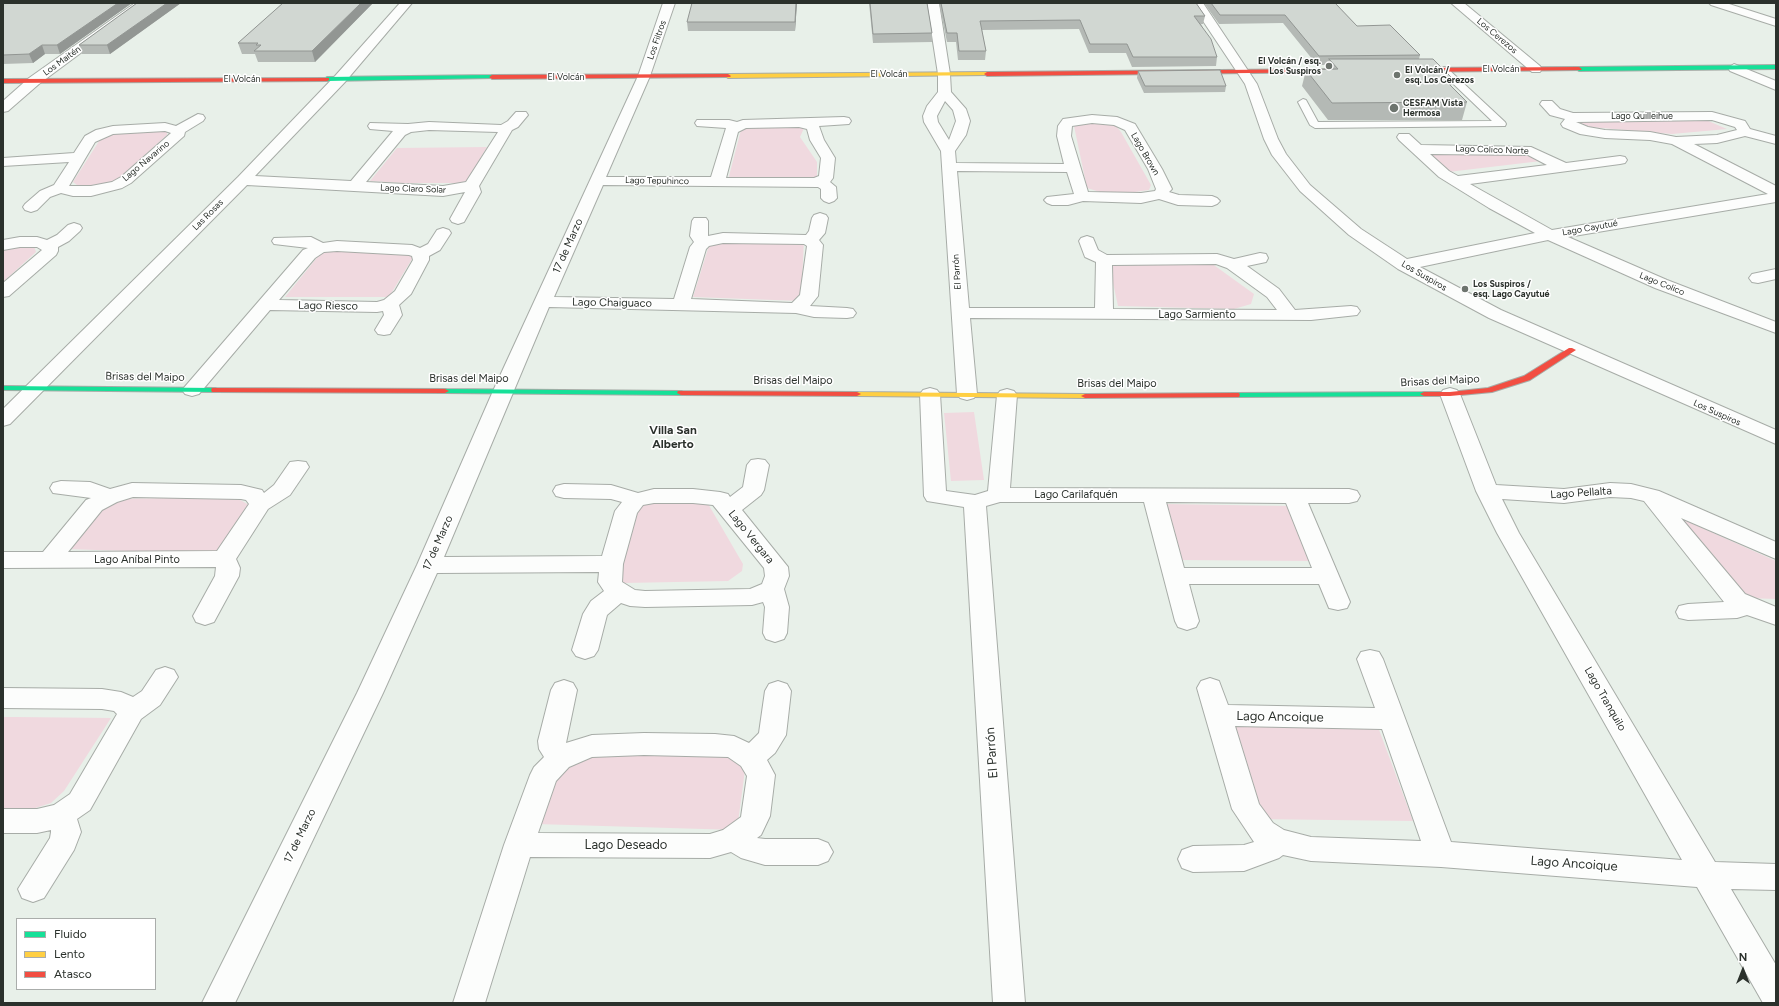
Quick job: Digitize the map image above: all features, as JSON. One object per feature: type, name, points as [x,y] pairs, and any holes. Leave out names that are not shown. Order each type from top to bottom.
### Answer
[{"type":"street","name":"Los Maitén","points":[[3,108],[34,81],[142,3]]},
{"type":"street","name":"Las Rosas","points":[[3,420],[243,180],[340,79],[406,3]]},
{"type":"street","name":"Los Filtros","points":[[644,76],[669,3]]},
{"type":"street","points":[[933,3],[944,74],[945,93],[960,109],[963,121],[949,159],[1073,168]]},
{"type":"street","name":"Los Suspiros","points":[[1197,3],[1243,71],[1257,98],[1271,139],[1292,172],[1320,203],[1366,240],[1404,265],[1494,314],[1572,350],[1776,438]]},
{"type":"street","name":"Los Cerezos","points":[[1457,3],[1536,69]]},
{"type":"street","points":[[1715,3],[1776,23]]},
{"type":"street","name":"El Volcán","points":[[1406,70],[1776,67]]},
{"type":"street","points":[[1734,68],[1776,86]]},
{"type":"street","name":"El Volcán","points":[[3,81],[1345,70]]},
{"type":"street","name":"17 de Marzo","points":[[218,1003],[370,693],[429,565],[503,392],[644,76]]},
{"type":"street","name":"El Parrón","points":[[945,93],[934,106],[930,116],[933,127],[949,159],[967,394]]},
{"type":"street","name":"Lago Quilleihue","points":[[1547,104],[1555,112],[1573,117],[1711,110],[1723,118],[1740,124],[1745,132]]},
{"type":"street","points":[[375,126],[408,128],[489,126],[503,128],[513,124],[521,115]]},
{"type":"street","points":[[31,207],[45,194],[60,188],[90,139],[101,133],[98,128],[104,117]]},
{"type":"street","name":"Lago Quilleihue","points":[[1573,117],[1568,124],[1585,131],[1606,134],[1650,136],[1676,141],[1717,139],[1745,132],[1776,140]]},
{"type":"street","name":"Lago Navarino","points":[[101,133],[133,128],[165,127],[177,130],[189,125],[198,118]]},
{"type":"street","name":"Lago Brown","points":[[1082,196],[1064,136],[1065,126],[1063,119],[1117,121],[1130,128],[1155,169],[1164,189],[1160,194]]},
{"type":"street","points":[[702,123],[728,124],[737,126],[751,123],[844,121]]},
{"type":"street","points":[[805,123],[813,127],[817,140],[828,158],[826,178],[821,182],[828,187],[829,198]]},
{"type":"street","points":[[717,182],[732,130],[737,126]]},
{"type":"street","points":[[355,186],[400,132],[408,128]]},
{"type":"street","points":[[458,219],[473,192],[471,185],[476,181],[506,131],[503,128]]},
{"type":"street","name":"Lago Navarino","points":[[60,188],[73,191],[91,191],[117,185],[126,180],[179,133],[177,130]]},
{"type":"street","points":[[1404,137],[1444,174],[1494,205],[1550,235]]},
{"type":"street","name":"Lago Quilleihue","points":[[1676,141],[1776,192]]},
{"type":"street","name":"Lago Colico Norte","points":[[1416,149],[1531,151],[1563,167]]},
{"type":"street","points":[[3,162],[80,156]]},
{"type":"street","name":"Lago Colico Norte","points":[[1457,181],[1620,160]]},
{"type":"street","name":"Lago Claro Solar","points":[[243,180],[443,191],[460,189],[471,185]]},
{"type":"street","name":"Lago Tepuhinco","points":[[597,181],[821,182]]},
{"type":"street","points":[[1052,200],[1068,200],[1082,196],[1141,198],[1160,194],[1178,200],[1212,202]]},
{"type":"street","name":"Lago Cayutué","points":[[1404,265],[1550,235],[1776,197]]},
{"type":"street","points":[[809,240],[817,233],[820,218]]},
{"type":"street","points":[[700,221],[698,236],[704,242]]},
{"type":"street","points":[[4,236],[20,242],[37,242],[49,245],[63,238],[74,228]]},
{"type":"street","points":[[420,254],[434,247],[443,233]]},
{"type":"street","name":"Lago Colico","points":[[1550,235],[1646,278],[1776,328]]},
{"type":"street","points":[[681,304],[698,247],[704,242],[723,238],[796,238],[809,240],[815,245],[809,296],[796,308]]},
{"type":"street","points":[[280,241],[311,242],[320,248]]},
{"type":"street","points":[[1087,241],[1091,253],[1104,260],[1217,259],[1233,264],[1273,293],[1290,315]]},
{"type":"street","points":[[3,292],[50,252],[49,245]]},
{"type":"street","points":[[192,390],[309,254],[320,248],[337,246],[412,250],[420,254]]},
{"type":"street","points":[[384,330],[393,315],[390,304],[402,294],[421,260],[420,254]]},
{"type":"street","points":[[1233,264],[1260,258]]},
{"type":"street","points":[[1104,260],[1104,314]]},
{"type":"street","points":[[1758,278],[1776,274]]},
{"type":"street","name":"Lago Chaiguaco","points":[[543,302],[681,304],[796,308],[814,312],[847,313]]},
{"type":"street","name":"Lago Riesco","points":[[265,305],[377,307],[390,304]]},
{"type":"street","name":"Lago Sarmiento","points":[[960,313],[1311,316],[1351,312]]},
{"type":"street","name":"Brisas del Maipo","points":[[3,388],[1242,396],[1450,394],[1489,390],[1527,378],[1572,350]]},
{"type":"street","points":[[930,394],[936,496],[987,499]]},
{"type":"street","name":"Lago Tranquilo","points":[[1450,394],[1487,491],[1508,533],[1776,995]]},
{"type":"street","name":"El Parrón","points":[[1007,395],[987,499],[1008,1003]]},
{"type":"street","points":[[729,509],[753,490],[758,465]]},
{"type":"street","points":[[205,616],[227,576],[228,568],[224,559],[260,504],[282,490],[298,467]]},
{"type":"street","points":[[61,488],[90,488],[109,497]]},
{"type":"street","points":[[49,560],[94,505],[109,497],[132,490],[241,492],[254,495],[260,504]]},
{"type":"street","name":"Lago Pellalta","points":[[1487,491],[1527,495],[1564,496],[1610,490],[1631,491],[1651,496],[1776,551]]},
{"type":"street","points":[[564,492],[611,492],[636,500],[626,511],[611,564],[610,582],[619,592],[630,598],[645,599],[752,597],[772,589],[777,606],[775,633]]},
{"type":"street","name":"Lago Vergara","points":[[636,500],[654,496],[692,496],[720,499],[776,568],[777,576],[772,589]]},
{"type":"street","points":[[1153,496],[1174,576],[1188,621]]},
{"type":"street","name":"Lago Carilafquén","points":[[987,499],[1153,496],[1349,496]]},
{"type":"street","points":[[1294,496],[1338,602]]},
{"type":"street","points":[[1651,496],[1736,600],[1747,606],[1776,616]]},
{"type":"street","name":"Lago Aníbal Pinto","points":[[3,560],[224,559]]},
{"type":"street","points":[[429,565],[611,564]]},
{"type":"street","points":[[1174,576],[1326,576]]},
{"type":"street","points":[[585,650],[595,614],[600,607],[619,592]]},
{"type":"street","points":[[1688,612],[1737,610],[1747,606]]},
{"type":"street","points":[[1370,659],[1441,854]]},
{"type":"street","points":[[3,821],[36,821],[62,815],[80,802],[132,712],[151,698],[165,677]]},
{"type":"street","name":"Lago Ancoique","points":[[1210,688],[1246,809],[1263,832],[1277,841],[1311,849],[1441,854],[1707,875],[1776,877]]},
{"type":"street","points":[[559,759],[553,750],[552,741],[564,690]]},
{"type":"street","points":[[751,758],[765,745],[772,735],[778,691]]},
{"type":"street","points":[[3,698],[102,698],[122,702],[132,712]]},
{"type":"street","name":"Lago Ancoique","points":[[1217,715],[1391,720]]},
{"type":"street","name":"Lago Deseado","points":[[468,1003],[519,845],[544,776],[559,759],[577,750],[592,746],[644,744],[734,747],[751,758],[761,775],[756,816],[751,826],[733,839],[710,846],[519,845]]},
{"type":"street","points":[[33,889],[64,841],[66,832],[62,815]]},
{"type":"street","points":[[733,839],[751,849],[765,852],[818,852]]},
{"type":"street","points":[[1193,859],[1244,858],[1269,849],[1277,841]]},
{"type":"lane","points":[[1303,102],[1316,125],[1502,124],[1444,70]]},
{"type":"shaded area","points":[[1706,120],[1727,129],[1672,134],[1590,127],[1576,122]]},
{"type":"shaded area","points":[[1081,123],[1115,125],[1121,132],[1151,185],[1149,190],[1135,192],[1100,192],[1087,188],[1074,126]]},
{"type":"shaded area","points":[[742,126],[805,126],[800,137],[817,162],[817,181],[728,180]]},
{"type":"shaded area","points":[[162,130],[167,132],[167,135],[121,177],[112,182],[92,185],[77,185],[73,182],[101,138],[113,134]]},
{"type":"shaded area","points":[[487,147],[468,180],[461,183],[403,183],[370,181],[397,148]]},
{"type":"shaded area","points":[[1425,153],[1529,154],[1541,161],[1448,172]]},
{"type":"shaded area","points":[[711,239],[804,240],[801,301],[693,297]]},
{"type":"shaded area","points":[[34,246],[36,252],[3,282],[3,248]]},
{"type":"shaded area","points":[[334,249],[409,252],[412,259],[389,297],[285,297],[320,254]]},
{"type":"shaded area","points":[[1211,263],[1254,294],[1251,304],[1234,309],[1118,306],[1110,269],[1114,264]]},
{"type":"shaded area","points":[[974,412],[984,480],[951,481],[944,413]]},
{"type":"shaded area","points":[[235,497],[249,505],[215,554],[67,549],[108,499]]},
{"type":"shaded area","points":[[634,502],[707,502],[743,564],[742,571],[728,581],[624,583],[612,574]]},
{"type":"shaded area","points":[[1164,504],[1292,506],[1313,561],[1178,560]]},
{"type":"shaded area","points":[[1682,519],[1776,561],[1776,599],[1747,598]]},
{"type":"shaded area","points":[[3,717],[111,718],[64,791],[51,803],[26,811],[3,810]]},
{"type":"shaded area","points":[[1227,725],[1378,727],[1413,821],[1251,819]]},
{"type":"shaded area","points":[[559,750],[726,755],[745,770],[737,830],[536,824]]},
{"type":"building","points":[[3,3],[118,3],[57,45],[42,45],[29,54],[3,55]]},
{"type":"building","points":[[137,3],[167,3],[107,45],[79,45]]},
{"type":"building","points":[[283,3],[361,3],[312,51],[254,51],[261,45],[256,45],[258,43],[238,43]]},
{"type":"building","points":[[692,3],[796,3],[795,22],[687,22]]},
{"type":"building","points":[[870,3],[927,3],[932,33],[873,34]]},
{"type":"building","points":[[941,3],[1196,3],[1205,16],[1194,16],[1211,39],[1217,57],[1133,57],[1127,44],[1090,44],[1080,20],[980,21],[986,51],[959,51],[957,33],[947,33]]},
{"type":"building","points":[[1211,3],[1335,3],[1357,26],[1390,25],[1420,55],[1319,56],[1285,15],[1220,15]]},
{"type":"building","points":[[1329,59],[1433,59],[1453,79],[1444,79],[1467,102],[1332,103],[1306,70],[1338,69]]},
{"type":"building","points":[[1220,70],[1226,86],[1145,86],[1138,71]]},
{"type":"traffic: fast","points":[[1579,69],[1776,67]]},
{"type":"traffic: fast","points":[[327,79],[492,77]]},
{"type":"traffic: fast","points":[[3,388],[215,390]]},
{"type":"traffic: fast","points":[[445,391],[681,393]]},
{"type":"traffic: fast","points":[[1236,395],[1424,394]]},
{"type":"traffic: slow","points":[[728,76],[987,74]]},
{"type":"traffic: slow","points":[[857,394],[1085,396]]},
{"type":"traffic: jam","points":[[1414,70],[1579,69]]},
{"type":"traffic: jam","points":[[987,74],[1336,71]]},
{"type":"traffic: jam","points":[[492,77],[728,76]]},
{"type":"traffic: jam","points":[[3,81],[327,79]]},
{"type":"traffic: jam","points":[[1424,394],[1450,394],[1489,390],[1527,378],[1572,350]]},
{"type":"traffic: jam","points":[[215,390],[445,391]]},
{"type":"traffic: jam","points":[[681,393],[857,394]]},
{"type":"traffic: jam","points":[[1085,396],[1236,395]]},
{"type":"place","name":"El Volcán / esq. Los Suspiros","points":[[1329,66]]},
{"type":"place","name":"El Volcán / esq. Los Cerezos","points":[[1397,75]]},
{"type":"place","name":"CESFAM Vista Hermosa","points":[[1394,108]]},
{"type":"place","name":"Los Suspiros / esq. Lago Cayutué","points":[[1465,289]]},
{"type":"district","name":"Villa San Alberto","points":[[673,437]]}]
